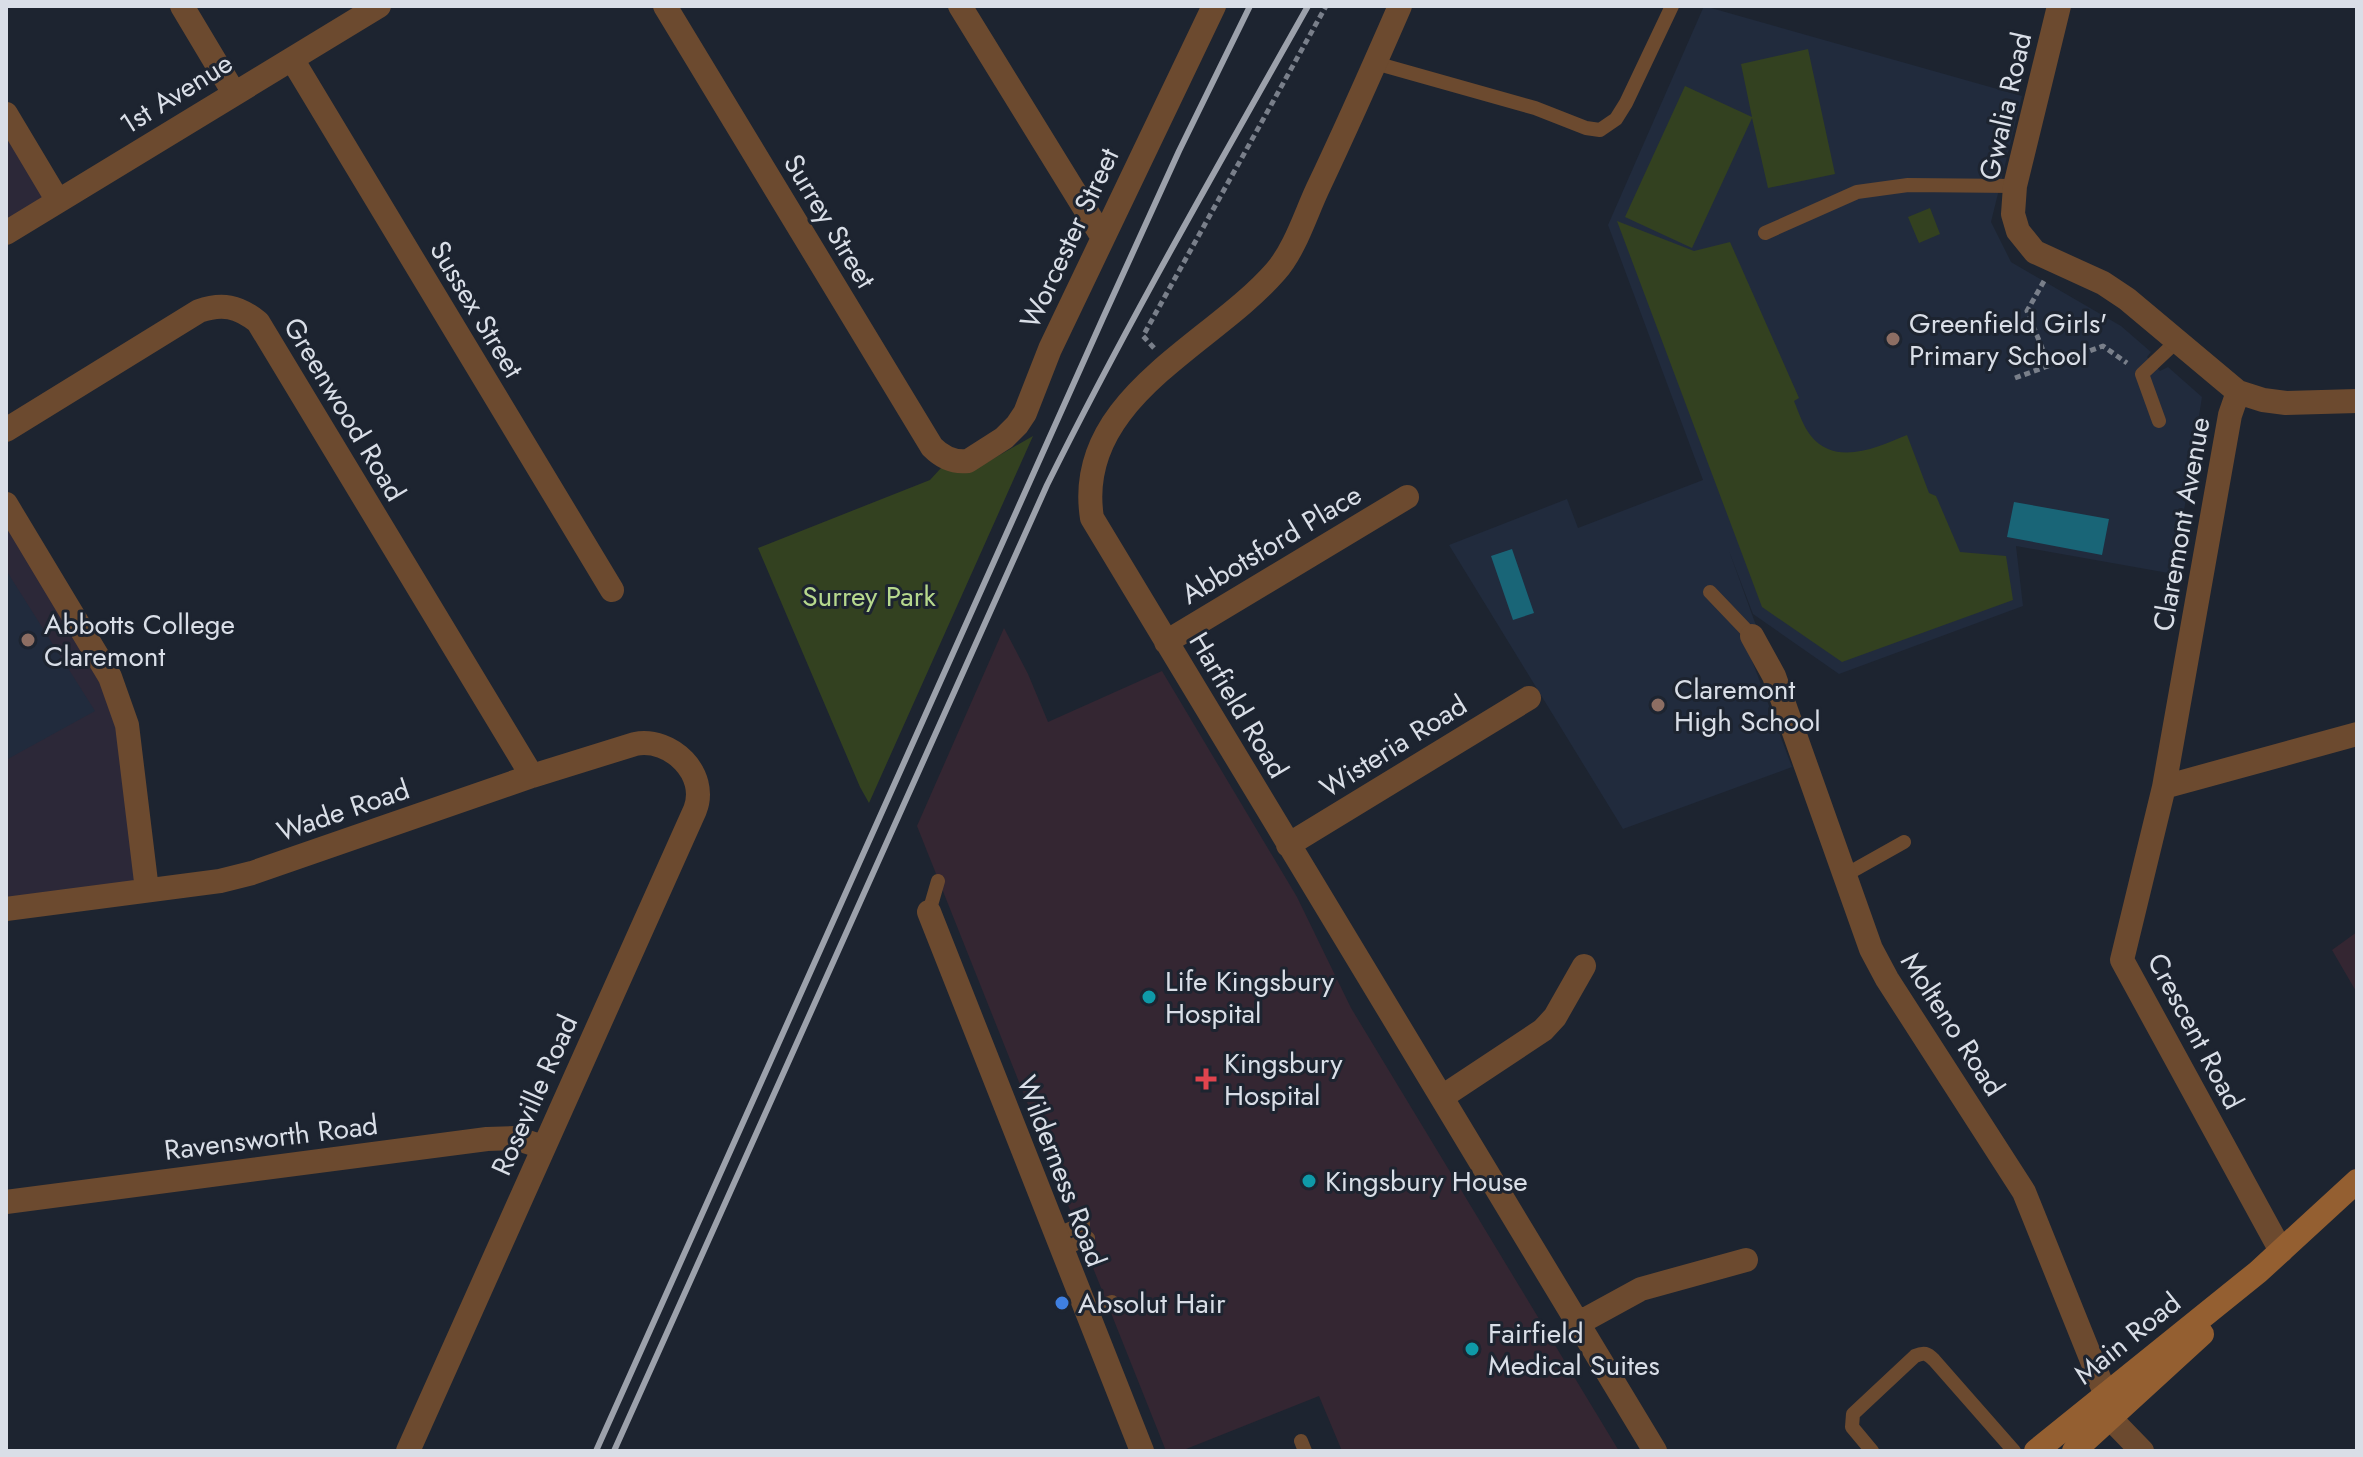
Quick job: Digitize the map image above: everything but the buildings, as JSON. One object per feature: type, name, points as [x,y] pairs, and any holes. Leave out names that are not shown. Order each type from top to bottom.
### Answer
[{"type":"main road","name":"Main Road","points":[[2036,1451],[2258,1272],[2357,1181]]},
{"type":"main road","name":"Main Road","points":[[2074,1451],[2203,1333],[2258,1272]]},
{"type":"street","points":[[182,6],[234,93]]},
{"type":"street","name":"1st Avenue","points":[[6,233],[379,6]]},
{"type":"street","name":"Surrey Street","points":[[665,6],[924,435],[936,451],[950,460]]},
{"type":"street","points":[[960,6],[1103,238]]},
{"type":"street","name":"Worcester Street","points":[[950,460],[968,461],[1004,438],[1017,425],[1214,6]]},
{"type":"street","name":"Harfield Road","points":[[1400,6],[1279,268],[1259,289],[1149,380],[1126,405],[1097,455],[1089,497],[1092,518],[1655,1451]]},
{"type":"street","name":"Gwalia Road","points":[[2059,6],[2015,186],[2013,214],[2018,231],[2035,252],[2103,283],[2127,299],[2238,392]]},
{"type":"street","name":"Sussex Street","points":[[292,59],[612,590]]},
{"type":"street","points":[[6,114],[58,201]]},
{"type":"street","name":"Greenwood Road","points":[[6,430],[199,311],[227,306],[244,311],[258,322],[532,776]]},
{"type":"street","name":"Claremont Avenue","points":[[2164,787],[2230,415],[2238,392],[2286,403],[2357,401]]},
{"type":"street","name":"Abbotsford Place","points":[[1166,642],[1407,497]]},
{"type":"street","points":[[8,512],[110,677],[121,703],[127,725],[147,890]]},
{"type":"street","name":"Molteno Road","points":[[1752,636],[1774,676],[1847,874],[1871,949],[1887,979],[2024,1192],[2105,1393]]},
{"type":"street","name":"Wisteria Road","points":[[1288,845],[1529,698]]},
{"type":"street","points":[[2164,787],[2357,734]]},
{"type":"street","name":"Wade Road","points":[[6,909],[220,881],[252,873],[532,776],[644,742],[688,762]]},
{"type":"street","name":"Roseville Road","points":[[403,1450],[699,800],[699,789],[688,762]]},
{"type":"street","name":"Crescent Road","points":[[2164,787],[2122,960],[2281,1251]]},
{"type":"street","name":"Wilderness Road","points":[[929,912],[1138,1450]]},
{"type":"street","points":[[1442,1097],[1543,1030],[1555,1017],[1584,966]]},
{"type":"street","name":"Ravensworth Road","points":[[6,1202],[487,1139],[515,1138],[543,1147]]},
{"type":"street","points":[[1577,1324],[1658,1282],[1746,1260]]},
{"type":"street","points":[[2110,1418],[2142,1451]]},
{"type":"lane","points":[[1375,63],[1535,108],[1586,128],[1600,130],[1616,119],[1626,103],[1672,6]]},
{"type":"lane","points":[[1765,233],[1857,192],[1908,185],[2015,186]]},
{"type":"lane","points":[[2159,421],[2142,374],[2177,341]]},
{"type":"lane","points":[[1710,592],[1752,636]]},
{"type":"lane","points":[[1847,874],[1904,842]]},
{"type":"lane","points":[[929,912],[938,881]]},
{"type":"lane","points":[[1057,1243],[1085,1231]]},
{"type":"lane","points":[[1086,1313],[1112,1302]]},
{"type":"lane","points":[[1872,1451],[1852,1427],[1853,1414],[1904,1365],[1921,1353],[1934,1360],[2014,1451]]},
{"type":"path","points":[[1157,352],[1143,336],[1326,6]]},
{"type":"path","points":[[2044,281],[2027,311],[2049,365]]},
{"type":"path","points":[[2015,378],[2103,346],[2142,374]]},
{"type":"shaded area","name":"Greenfield Girls' Primary School","points":[[1704,6],[2022,96],[1991,222],[2011,262],[2121,326],[2151,352],[2147,357],[2160,371],[2168,367],[2202,397],[2174,574],[2016,546],[2023,606],[1839,674],[1753,614],[1729,551],[1758,631],[1745,642],[1792,767],[1623,829],[1449,545],[1567,499],[1578,528],[1703,480],[1608,225]]},
{"type":"shaded area","points":[[6,114],[58,201],[6,233]]},
{"type":"shaded area","points":[[6,504],[110,677],[147,890],[6,909]]},
{"type":"shaded area","name":"Abbotts College Claremont","points":[[6,570],[95,711],[6,760]]},
{"type":"shaded area","name":"Kingsbury Hospital","points":[[1004,628],[1048,722],[1162,671],[1297,897],[1351,1008],[1619,1451],[1342,1451],[1319,1396],[1181,1451],[1166,1451],[917,826]]},
{"type":"shaded area","points":[[2357,932],[2357,993],[2332,950]]},
{"type":"green space","points":[[1808,49],[1835,174],[1768,188],[1752,118],[1692,248],[1625,217],[1685,86],[1752,117],[1741,64]]},
{"type":"green space","points":[[1930,208],[1940,234],[1919,243],[1908,217]]},
{"type":"green space","points":[[1617,221],[1694,251],[1730,242],[1799,398],[1794,401],[1811,436],[1832,451],[1858,452],[1907,435],[1929,493],[1936,496],[1960,552],[2006,556],[2013,600],[1842,662],[1762,607]]},
{"type":"green space","name":"Surrey Park","points":[[1033,436],[869,803],[758,548],[930,480],[941,468],[977,468]]},
{"type":"water","points":[[2014,502],[2109,519],[2102,555],[2007,537]]},
{"type":"water","points":[[1512,549],[1534,613],[1513,620],[1491,556]]},
{"type":"railway","points":[[596,1451],[1103,318],[1179,151],[1250,6]]},
{"type":"railway","points":[[614,1451],[1047,485],[1142,303],[1308,6]]},
{"type":"place","name":"Greenfield Girls' Primary School","points":[[1893,339]]},
{"type":"place","name":"Abbotts College Claremont","points":[[28,640]]},
{"type":"place","name":"Claremont High School","points":[[1658,705]]},
{"type":"place","name":"Life Kingsbury Hospital","points":[[1149,997]]},
{"type":"place","name":"Kingsbury Hospital","points":[[1206,1079]]},
{"type":"place","name":"Kingsbury House","points":[[1309,1181]]},
{"type":"place","name":"Absolut Hair","points":[[1062,1303]]},
{"type":"place","name":"Fairfield Medical Suites","points":[[1472,1349]]}]
